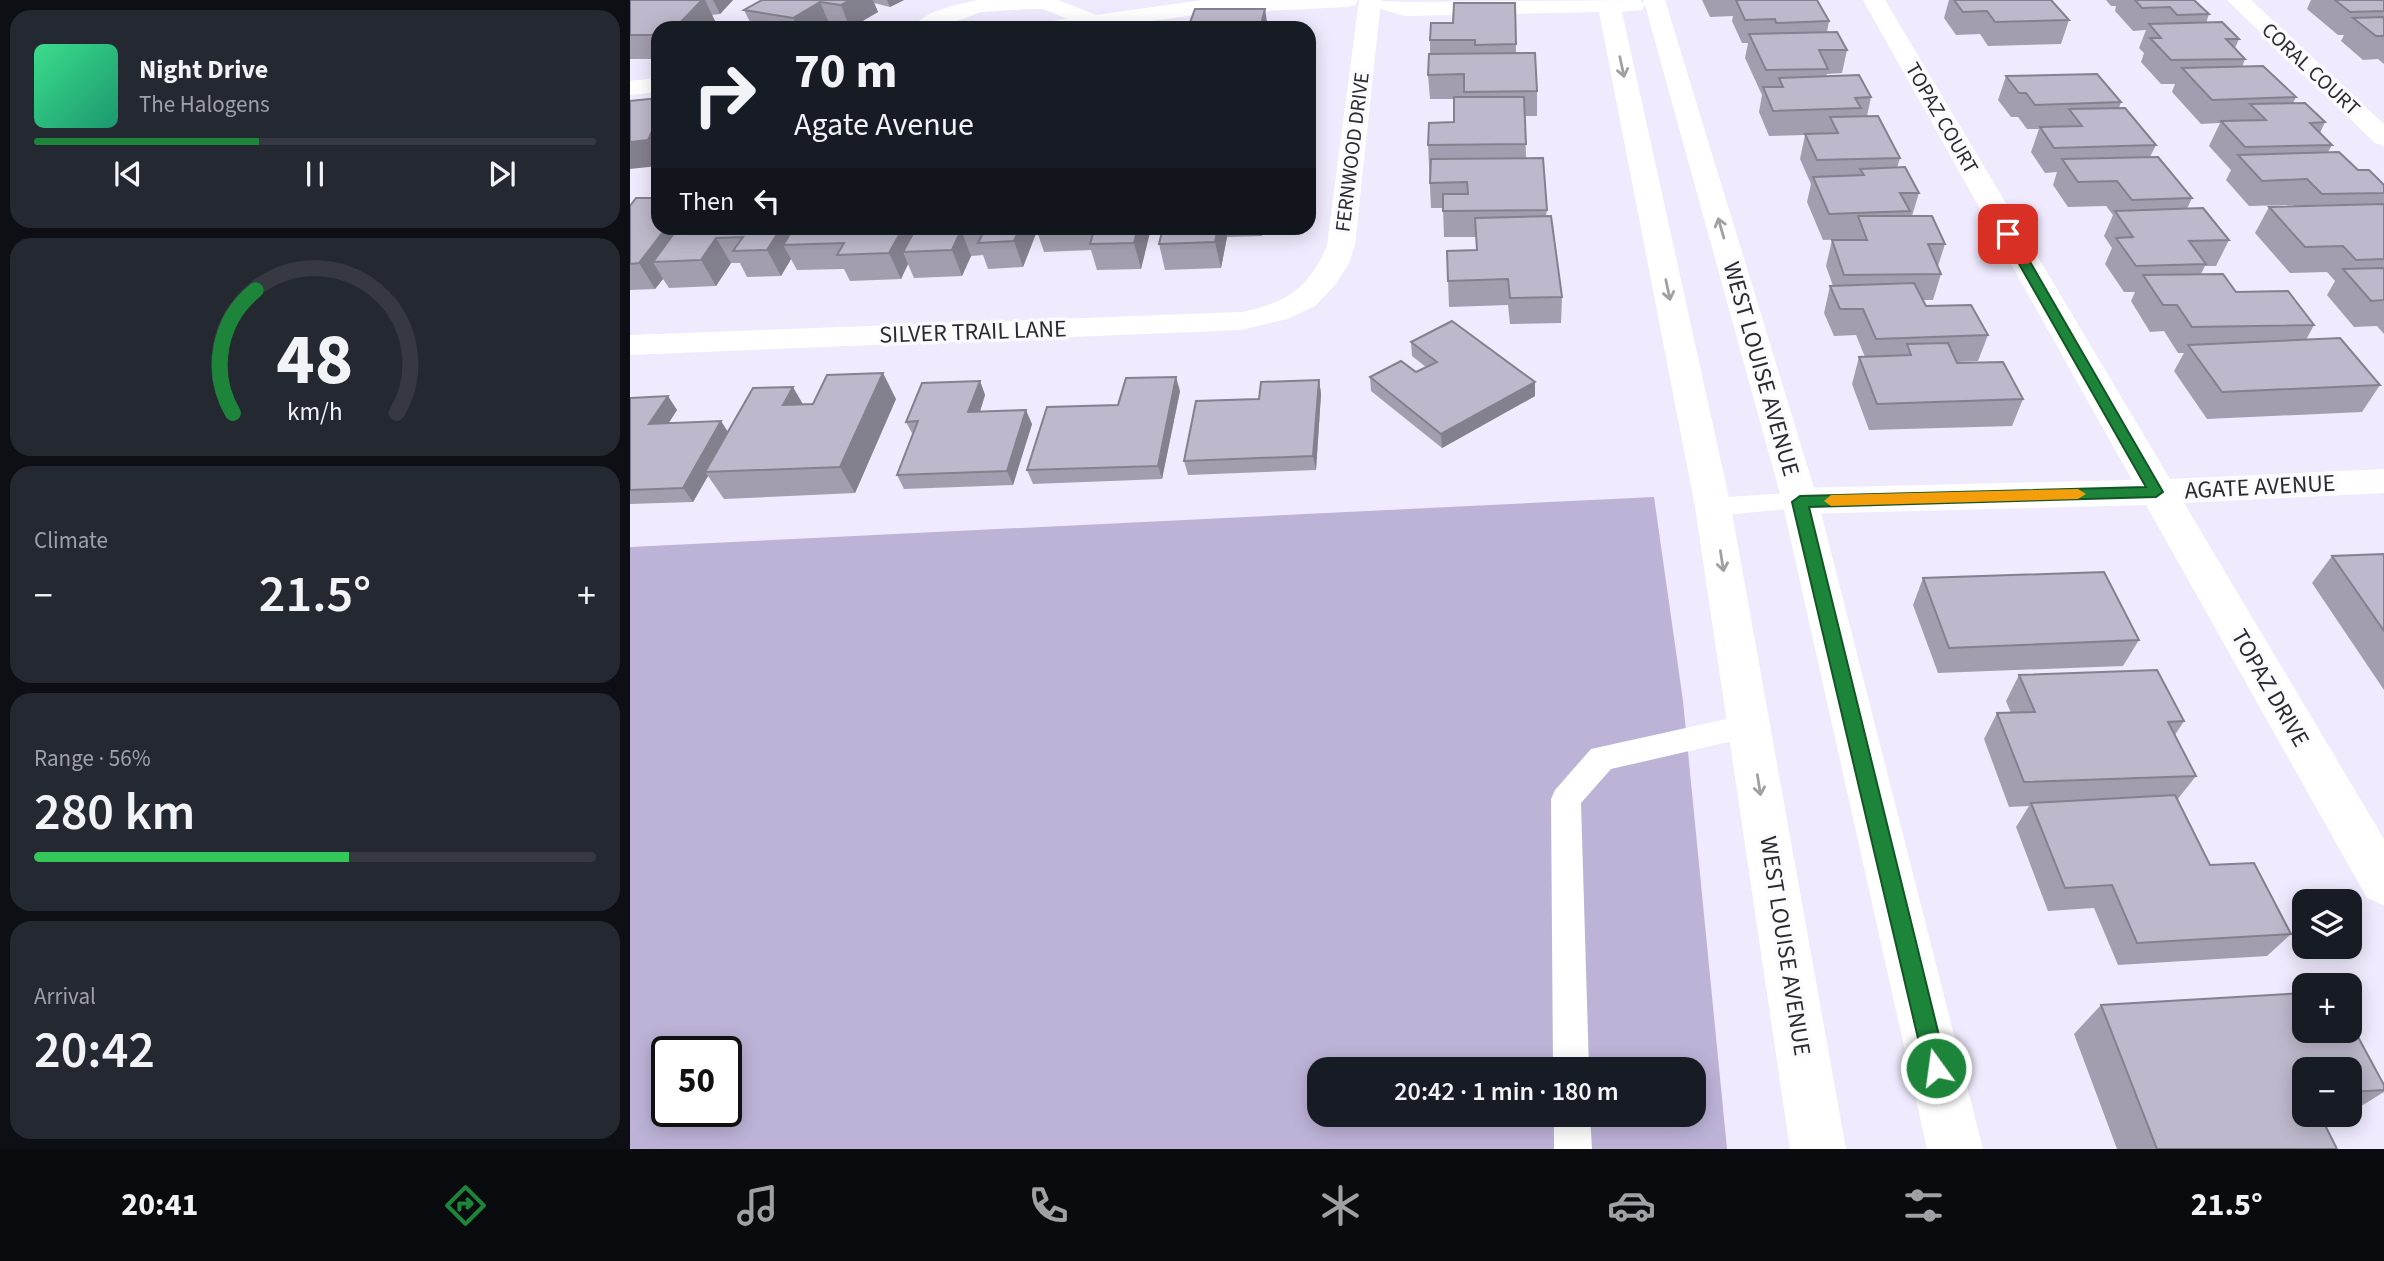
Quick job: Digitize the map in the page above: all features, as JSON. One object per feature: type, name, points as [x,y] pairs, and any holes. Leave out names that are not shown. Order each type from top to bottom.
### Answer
[{"type":"street","points":[[934,21],[949,12],[973,5],[1011,0],[1046,4],[1091,21],[1203,7],[1347,0]]},
{"type":"street","points":[[1372,0],[1405,9],[1655,2]]},
{"type":"street","name":"FERNWOOD DRIVE","points":[[1311,296],[1335,264],[1341,245],[1372,0]]},
{"type":"street","name":"TOPAZ COURT","points":[[1874,0],[2156,492]]},
{"type":"street","name":"CORAL COURT","points":[[2238,0],[2384,138]]},
{"type":"street","name":"WEST LOUISE AVENUE","points":[[1609,2],[1713,507],[1818,1149]]},
{"type":"street","name":"WEST LOUISE AVENUE","points":[[1655,2],[1800,502],[1955,1149]]},
{"type":"street","points":[[630,88],[651,86]]},
{"type":"street","name":"SILVER TRAIL LANE","points":[[630,345],[1241,321],[1274,315],[1311,296]]},
{"type":"street","name":"AGATE AVENUE","points":[[1800,502],[2156,492],[2384,481]]},
{"type":"street","name":"TOPAZ DRIVE","points":[[2156,492],[2384,883]]},
{"type":"lane","points":[[1713,507],[1800,502]]},
{"type":"lane","points":[[1571,1057],[1566,799],[1602,758],[1749,726]]},
{"type":"lane","points":[[1572,1127],[1573,1149]]},
{"type":"shaded area","points":[[1654,497],[1683,701],[1727,1149],[630,1149],[630,547]]},
{"type":"building","points":[[630,0],[702,0],[682,21],[651,21],[651,35],[630,35]]},
{"type":"building","points":[[762,0],[850,0],[841,5],[820,2],[793,18],[744,10]]},
{"type":"building","points":[[1736,0],[1817,0],[1829,21],[1776,23],[1775,19],[1745,20]]},
{"type":"building","points":[[1954,0],[2051,0],[2069,20],[1995,22],[1987,11],[1963,12]]},
{"type":"building","points":[[2135,0],[2194,0],[2209,14],[2177,15],[2170,7],[2142,8]]},
{"type":"building","points":[[2335,0],[2384,0],[2384,11],[2350,12]]},
{"type":"building","points":[[1454,3],[1515,3],[1516,44],[1475,45],[1475,40],[1430,40],[1431,23],[1453,23]]},
{"type":"building","points":[[1195,9],[1265,9],[1262,21],[1191,21]]},
{"type":"building","points":[[2384,17],[2384,36],[2376,36],[2353,18]]},
{"type":"building","points":[[2222,22],[2239,39],[2226,39],[2245,59],[2171,60],[2150,38],[2161,38],[2149,24]]},
{"type":"building","points":[[1837,32],[1847,50],[1819,50],[1828,69],[1766,70],[1749,34]]},
{"type":"building","points":[[1535,53],[1537,91],[1464,92],[1464,74],[1428,75],[1429,54]]},
{"type":"building","points":[[2263,66],[2296,97],[2212,100],[2182,68]]},
{"type":"building","points":[[2097,74],[2121,102],[2035,105],[2026,93],[2019,93],[2006,76]]},
{"type":"building","points":[[1859,75],[1871,97],[1855,98],[1861,108],[1773,111],[1763,87],[1783,87],[1779,78]]},
{"type":"building","points":[[1454,97],[1524,97],[1526,144],[1428,145],[1429,123],[1454,122]]},
{"type":"building","points":[[651,99],[651,133],[648,140],[630,142],[630,101]]},
{"type":"building","points":[[2305,103],[2325,122],[2310,123],[2332,145],[2245,147],[2221,121],[2266,120],[2250,104]]},
{"type":"building","points":[[2125,108],[2156,145],[2054,148],[2040,127],[2082,126],[2069,109]]},
{"type":"building","points":[[1878,116],[1900,158],[1817,160],[1805,134],[1838,133],[1830,117]]},
{"type":"building","points":[[2339,152],[2358,170],[2369,170],[2384,185],[2384,193],[2322,194],[2307,179],[2262,181],[2238,155]]},
{"type":"building","points":[[2158,157],[2192,198],[2132,200],[2117,181],[2078,182],[2062,159]]},
{"type":"building","points":[[1543,158],[1547,210],[1443,211],[1443,194],[1468,194],[1467,182],[1430,183],[1431,159]]},
{"type":"building","points":[[1905,167],[1919,193],[1900,193],[1910,211],[1829,214],[1813,177],[1864,175],[1860,169]]},
{"type":"building","points":[[636,198],[651,198],[651,235],[661,235],[639,263],[630,264],[630,206]]},
{"type":"building","points":[[2384,204],[2384,259],[2356,260],[2343,246],[2305,247],[2269,207]]},
{"type":"building","points":[[2203,208],[2229,240],[2189,241],[2206,264],[2136,266],[2116,238],[2133,237],[2115,211]]},
{"type":"building","points":[[1551,216],[1562,297],[1510,298],[1508,279],[1448,281],[1447,251],[1477,250],[1475,218]]},
{"type":"building","points":[[1858,216],[1932,216],[1945,244],[1928,244],[1941,274],[1844,275],[1832,240],[1867,240]]},
{"type":"building","points":[[673,235],[777,235],[767,250],[733,251],[743,237],[716,238],[701,260],[653,262]]},
{"type":"building","points":[[789,235],[899,235],[889,253],[837,255],[844,243],[783,245]]},
{"type":"building","points":[[912,235],[959,235],[952,250],[903,252]]},
{"type":"building","points":[[982,235],[1017,235],[1014,241],[978,243]]},
{"type":"building","points":[[1093,235],[1136,235],[1134,243],[1090,244]]},
{"type":"building","points":[[1161,235],[1216,235],[1215,242],[1159,244]]},
{"type":"building","points":[[2384,268],[2384,300],[2371,301],[2343,269]]},
{"type":"building","points":[[2223,274],[2236,292],[2288,291],[2314,325],[2192,327],[2177,305],[2163,305],[2143,275]]},
{"type":"building","points":[[1914,283],[1926,306],[1971,305],[1988,335],[1876,339],[1863,309],[1840,309],[1830,286]]},
{"type":"building","points":[[1452,321],[1535,382],[1441,434],[1370,377],[1401,361],[1416,372],[1437,362],[1411,342]]},
{"type":"building","points":[[2340,338],[2380,385],[2222,392],[2188,345]]},
{"type":"building","points":[[1948,343],[1957,363],[2003,362],[2023,399],[1877,404],[1859,357],[1911,355],[1907,344]]},
{"type":"building","points":[[883,373],[840,467],[705,472],[753,388],[793,387],[783,405],[813,404],[827,375]]},
{"type":"building","points":[[1176,377],[1158,466],[1027,470],[1047,407],[1118,405],[1126,378]]},
{"type":"building","points":[[1319,380],[1313,456],[1184,461],[1196,401],[1259,399],[1261,382]]},
{"type":"building","points":[[980,381],[968,412],[1026,410],[1007,471],[897,475],[918,421],[906,422],[922,383]]},
{"type":"building","points":[[668,396],[649,424],[721,421],[683,488],[630,490],[630,398]]},
{"type":"building","points":[[2384,554],[2384,631],[2332,556]]},
{"type":"building","points":[[2104,572],[2139,640],[1949,648],[1923,578]]},
{"type":"building","points":[[2157,670],[2184,721],[2168,722],[2196,776],[2024,782],[1997,713],[2035,712],[2019,675]]},
{"type":"building","points":[[2175,795],[2210,865],[2254,863],[2291,934],[2137,943],[2112,885],[2065,888],[2031,803]]},
{"type":"building","points":[[2292,994],[2292,1043],[2361,1043],[2384,1085],[2384,1090],[2362,1091],[2362,1057],[2292,1057],[2292,1127],[2326,1127],[2337,1149],[2157,1149],[2101,1005]]},
{"type":"slow traffic","points":[[1831,501],[2078,494]]},
{"type":"route","points":[[1936,1068],[1800,502],[2156,492],[2008,234]]}]
